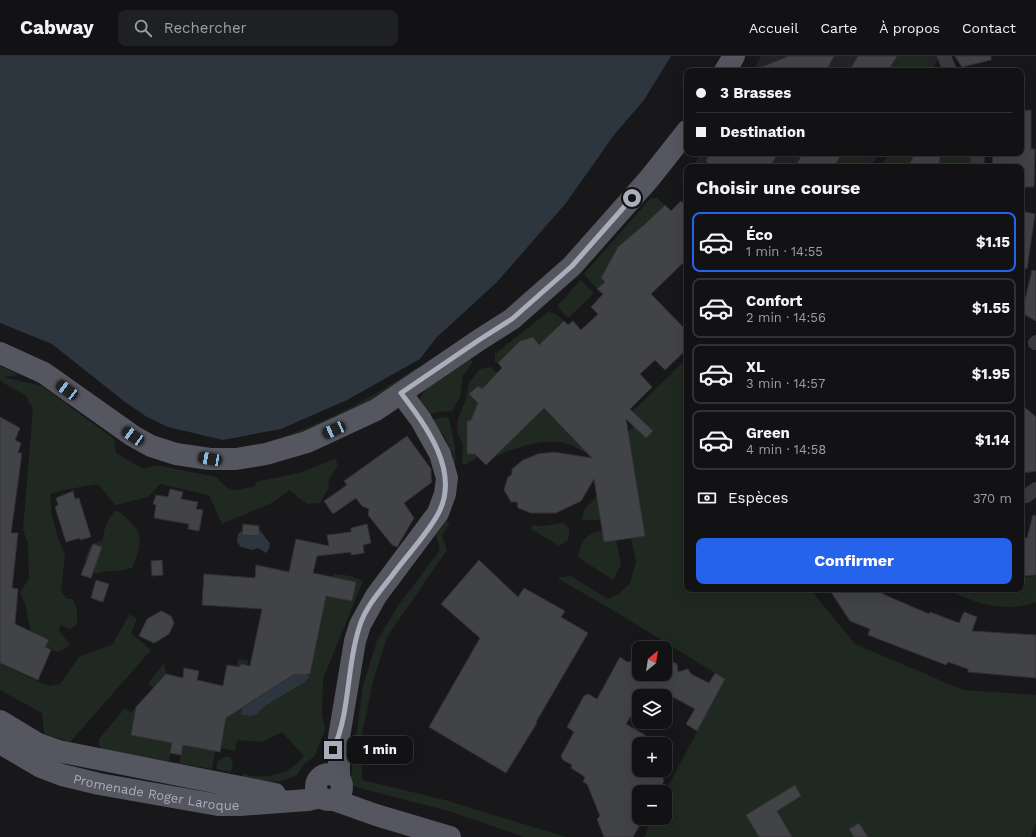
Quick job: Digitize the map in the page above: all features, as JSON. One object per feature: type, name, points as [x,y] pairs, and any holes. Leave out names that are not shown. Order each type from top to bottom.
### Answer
[{"type":"main road","points":[[727,68],[734,56]]},
{"type":"main road","points":[[0,353],[44,373],[133,436],[151,446],[176,454],[210,459],[236,459],[266,454],[307,442],[376,410],[512,319],[572,266],[649,179],[684,135]]},
{"type":"main road","points":[[401,393],[421,420],[440,454],[447,478],[445,494],[438,513],[376,596],[360,625],[355,641],[329,787],[399,821],[450,837]]},
{"type":"main road","name":"Promenade Roger Laroque","points":[[0,721],[38,744],[58,751],[236,787],[275,794],[329,787]]},
{"type":"main road","name":"Promenade Roger Laroque","points":[[0,743],[41,767],[62,774],[99,784],[211,803],[240,805],[308,800],[329,787]]},
{"type":"street","points":[[944,56],[949,68]]},
{"type":"street","points":[[1024,496],[1036,489]]},
{"type":"shaded area","points":[[0,56],[671,56],[644,100],[614,135],[566,203],[497,282],[436,338],[420,359],[347,400],[281,429],[223,440],[168,427],[147,417],[125,402],[52,344],[0,323]]},
{"type":"shaded area","points":[[761,56],[940,56],[933,68],[755,68]]},
{"type":"shaded area","points":[[897,56],[929,56],[935,68],[890,68]]},
{"type":"shaded area","points":[[700,156],[878,156],[873,164],[694,164]]},
{"type":"shaded area","points":[[840,156],[866,156],[861,164],[836,164]]},
{"type":"shaded area","points":[[887,156],[914,156],[910,164],[883,164]]},
{"type":"shaded area","points":[[939,156],[972,156],[972,164],[938,164]]},
{"type":"shaded area","points":[[651,198],[657,198],[665,205],[618,247],[601,278],[605,282],[597,289],[584,274]]},
{"type":"shaded area","points":[[581,280],[594,293],[568,318],[557,306]]},
{"type":"shaded area","points":[[548,312],[554,313],[564,321],[539,345],[533,337],[520,341],[498,363],[495,362],[495,354]]},
{"type":"shaded area","points":[[470,359],[473,362],[463,376],[460,397],[452,411],[438,412],[423,416],[418,405],[426,389],[446,372]]},
{"type":"shaded area","points":[[684,361],[684,592],[812,592],[855,644],[963,690],[1036,695],[1036,823],[1031,837],[644,837],[650,825],[672,825],[672,785],[669,785],[725,679],[672,646],[672,641],[663,641],[557,578],[571,576],[608,599],[619,594],[630,583],[636,561],[631,538],[645,536],[628,432],[641,420],[633,411]]},
{"type":"shaded area","points":[[0,366],[19,375],[3,377],[42,386],[114,439],[116,453],[143,469],[156,465],[216,477],[227,488],[236,490],[256,486],[255,482],[299,473],[335,459],[338,465],[329,480],[328,489],[320,503],[307,504],[289,490],[274,502],[222,524],[209,495],[160,484],[148,497],[115,505],[98,484],[50,494],[52,516],[58,538],[65,554],[61,591],[67,599],[73,599],[77,611],[77,624],[70,629],[60,625],[59,631],[70,645],[58,652],[45,647],[49,640],[31,632],[25,604],[20,593],[29,578],[28,543],[23,530],[33,408],[25,395],[0,381]]},
{"type":"shaded area","points":[[491,367],[504,380],[499,384],[492,378],[482,389],[478,386],[470,394],[478,403],[475,420],[467,421],[467,454],[478,454],[478,457],[464,465],[462,461],[463,446],[457,431],[458,419],[466,399],[469,382],[480,369]]},
{"type":"shaded area","points":[[416,368],[431,368],[315,433],[250,447],[294,433],[336,415],[377,393]]},
{"type":"shaded area","points":[[547,405],[549,413],[591,456],[574,446],[564,443],[544,442],[523,446],[494,457]]},
{"type":"shaded area","points":[[445,417],[449,418],[455,446],[455,472],[449,461],[454,457],[443,434],[437,437],[428,420]]},
{"type":"shaded area","points":[[597,496],[601,520],[582,520],[584,510]]},
{"type":"shaded area","points":[[117,510],[132,524],[139,535],[140,541],[137,556],[133,567],[119,571],[105,571],[96,574],[89,569],[85,560],[86,556],[92,545],[102,541],[108,520]]},
{"type":"shaded area","points":[[446,521],[450,522],[442,536],[447,550],[387,637],[373,681],[362,734],[362,780],[445,800],[566,837],[524,837],[449,811],[359,788],[350,784],[363,685],[377,641],[398,606],[440,550],[436,535]]},
{"type":"shaded area","points":[[563,523],[568,528],[569,537],[568,540],[559,546],[531,529],[532,525],[543,526]]},
{"type":"shaded area","points":[[259,530],[270,543],[269,549],[266,553],[258,548],[253,550],[241,547],[237,542],[238,534],[242,531],[242,535],[258,536]]},
{"type":"shaded area","points":[[602,531],[604,542],[616,540],[621,565],[613,580],[578,557],[581,546],[586,538],[592,534]]},
{"type":"shaded area","points":[[335,574],[351,576],[363,581],[323,679],[322,714],[325,729],[315,756],[303,765],[297,775],[283,781],[276,782],[242,777],[243,774],[252,776],[268,776],[284,772],[291,768],[304,756],[282,732],[262,742],[237,740],[235,751],[221,748],[238,659],[248,661],[247,666],[241,665],[238,676],[245,696],[241,714],[257,714],[265,706],[305,682],[310,676],[329,580]]},
{"type":"shaded area","points":[[1036,576],[1036,602],[1013,607],[1001,607],[968,599],[953,592],[1024,592],[1024,577]]},
{"type":"shaded area","points":[[130,614],[137,619],[131,633],[151,650],[70,742],[44,734],[42,713],[0,690],[0,664],[49,686],[60,684],[80,656],[112,645]]},
{"type":"shaded area","points":[[164,663],[166,674],[154,688],[148,683]]},
{"type":"shaded area","points":[[306,674],[310,676],[305,682],[265,706],[257,714],[251,716],[241,714],[242,708],[293,675]]},
{"type":"shaded area","points":[[136,707],[172,743],[169,761],[103,750],[99,746],[99,739],[125,708],[131,713]]},
{"type":"shaded area","points":[[183,745],[215,751],[212,769],[179,763]]},
{"type":"shaded area","points":[[225,757],[230,757],[233,762],[231,772],[216,769],[218,761]]},
{"type":"building","points":[[789,56],[834,56],[828,68],[759,68]]},
{"type":"building","points":[[858,56],[897,56],[890,68],[851,68]]},
{"type":"building","points":[[955,56],[991,56],[991,60],[962,67]]},
{"type":"building","points":[[1031,110],[1031,149],[1035,149],[1034,187],[1024,187],[1024,164],[992,164],[993,156],[1024,156],[1024,111]]},
{"type":"building","points":[[708,156],[776,156],[772,164],[708,164],[706,161]]},
{"type":"building","points":[[801,156],[840,156],[836,164],[797,164]]},
{"type":"building","points":[[914,156],[940,156],[939,164],[910,164]]},
{"type":"building","points":[[681,201],[684,204],[684,262],[651,294],[684,328],[684,352],[665,370],[655,360],[640,374],[652,387],[630,409],[653,431],[646,438],[626,419],[645,536],[604,542],[594,479],[581,501],[556,513],[531,513],[518,508],[517,502],[511,502],[504,490],[508,477],[512,474],[512,469],[523,460],[538,454],[553,452],[592,458],[544,408],[486,465],[475,454],[467,454],[467,421],[471,420],[478,403],[469,394],[478,386],[482,389],[502,368],[498,363],[520,341],[533,337],[539,345],[564,321],[568,325],[573,321],[581,330],[598,314],[591,307],[603,294],[597,289],[605,282],[601,278],[618,247],[665,205],[671,211]]},
{"type":"building","points":[[1024,212],[1035,214],[1027,269],[1024,268]]},
{"type":"building","points":[[1032,270],[1036,271],[1036,321],[1025,315],[1024,304]]},
{"type":"building","points":[[1024,407],[1036,417],[1036,471],[1024,473]]},
{"type":"building","points":[[0,417],[20,428],[15,440],[21,443],[18,453],[22,453],[11,533],[18,533],[12,588],[18,589],[15,624],[49,640],[45,647],[51,650],[38,680],[0,663]]},
{"type":"building","points":[[407,436],[431,469],[432,482],[404,503],[414,518],[397,547],[392,545],[368,515],[369,509],[362,506],[356,498],[333,514],[324,501],[347,485],[344,481]]},
{"type":"building","points":[[170,489],[183,492],[181,499],[198,502],[196,509],[203,510],[199,531],[188,529],[189,524],[154,518],[156,505],[153,504],[156,495],[168,497]]},
{"type":"building","points":[[73,491],[75,499],[79,498],[91,537],[66,542],[55,507],[58,505],[56,498]]},
{"type":"building","points":[[1033,515],[1036,516],[1036,575],[1024,576],[1024,538],[1027,538]]},
{"type":"building","points":[[243,524],[259,526],[259,536],[242,535]]},
{"type":"building","points":[[367,524],[371,543],[363,545],[364,553],[351,555],[351,552],[317,556],[313,573],[356,582],[352,601],[326,596],[310,674],[293,675],[226,718],[220,752],[183,745],[181,755],[170,753],[172,743],[131,735],[136,707],[166,674],[183,678],[184,668],[199,671],[197,680],[223,686],[227,665],[240,667],[241,664],[250,666],[262,609],[202,605],[204,574],[255,578],[256,565],[289,572],[296,539],[329,546],[327,535],[351,532],[351,528]]},
{"type":"building","points":[[93,544],[102,547],[91,578],[81,575]]},
{"type":"building","points":[[162,560],[163,575],[152,576],[151,561]]},
{"type":"building","points":[[479,560],[518,597],[524,588],[565,611],[561,617],[588,633],[536,722],[537,723],[506,773],[429,727],[480,638],[441,604]]},
{"type":"building","points":[[96,580],[109,584],[103,602],[91,598]]},
{"type":"building","points":[[831,592],[881,592],[929,614],[930,612],[959,623],[964,612],[977,617],[972,631],[1036,635],[1036,678],[968,672],[968,669],[948,662],[946,665],[868,635],[870,629],[850,621]]},
{"type":"building","points":[[161,611],[171,616],[174,623],[169,634],[154,643],[139,636],[147,619]]},
{"type":"building","points":[[620,657],[627,662],[632,661],[632,681],[672,681],[672,662],[677,664],[678,672],[688,669],[691,674],[709,683],[715,673],[725,679],[697,731],[686,724],[695,709],[673,697],[672,699],[672,689],[632,689],[632,714],[626,724],[646,737],[632,737],[632,777],[662,777],[664,781],[662,785],[632,785],[632,825],[640,825],[633,837],[604,837],[597,819],[600,816],[587,784],[583,782],[585,777],[571,768],[572,765],[563,760],[561,756],[574,732],[567,727],[584,696],[588,694],[597,699]]},
{"type":"building","points":[[795,785],[801,796],[777,811],[792,837],[759,837],[746,815]]},
{"type":"building","points":[[859,823],[868,837],[854,837],[849,829]]},
{"type":"route","points":[[333,750],[339,737],[355,641],[360,625],[376,596],[438,513],[445,494],[447,478],[440,454],[421,420],[401,393],[512,319],[572,266],[632,198]]}]
